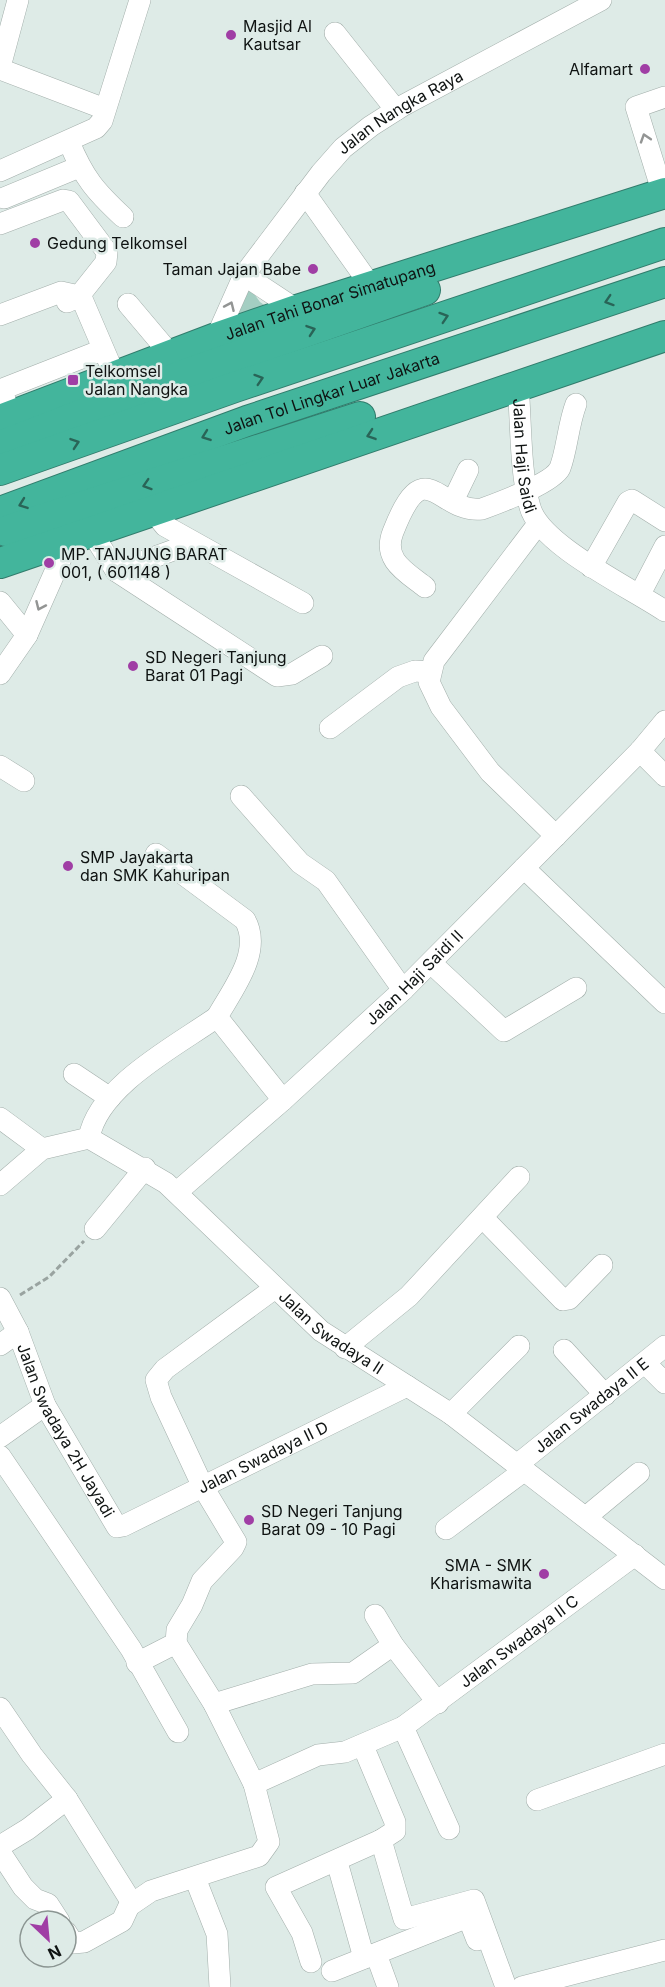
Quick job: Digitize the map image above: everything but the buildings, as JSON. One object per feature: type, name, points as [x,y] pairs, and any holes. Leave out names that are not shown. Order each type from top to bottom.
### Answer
[{"type":"highway","name":"Jalan Tahi Bonar Simatupang","points":[[5,418],[109,363],[171,355],[297,310],[659,195]]},
{"type":"highway","points":[[0,446],[186,374],[473,272],[659,195]]},
{"type":"highway","points":[[0,470],[235,387],[665,243]]},
{"type":"highway","name":"Jalan Tol Lingkar Luar Jakarta","points":[[0,512],[247,421],[665,282]]},
{"type":"highway","points":[[0,563],[665,334]]},
{"type":"highway","points":[[0,532],[445,389],[578,351],[665,334]]},
{"type":"street","points":[[18,0],[0,68],[105,109]]},
{"type":"street","points":[[0,171],[96,128],[105,109],[140,0]]},
{"type":"street","name":"Jalan Nangka Raya","points":[[216,338],[244,275],[305,193],[343,148],[396,110],[590,1]]},
{"type":"street","points":[[335,33],[396,110]]},
{"type":"street","points":[[659,195],[636,107],[665,97]]},
{"type":"street","points":[[69,142],[79,167],[94,190],[123,217]]},
{"type":"street","points":[[4,198],[79,167]]},
{"type":"street","points":[[305,193],[371,286]]},
{"type":"street","points":[[0,224],[63,200],[69,201],[107,252],[106,262],[80,296],[0,330]]},
{"type":"street","points":[[244,275],[297,310]]},
{"type":"street","points":[[0,315],[62,292],[80,296]]},
{"type":"street","points":[[80,296],[109,363]]},
{"type":"street","points":[[128,304],[171,355]]},
{"type":"street","name":"Jalan Haji Saidi","points":[[518,384],[527,490],[530,508],[538,525]]},
{"type":"street","points":[[425,587],[395,563],[391,555],[390,539],[404,505],[411,495],[432,490],[473,510],[482,509],[527,490],[559,469],[569,423],[576,404]]},
{"type":"street","points":[[453,501],[468,470]]},
{"type":"street","points":[[591,567],[628,502],[632,500],[665,520]]},
{"type":"street","points":[[152,510],[165,526],[303,603]]},
{"type":"street","points":[[556,836],[490,772],[441,707],[429,682],[429,672],[434,661],[538,525],[591,567],[640,594],[665,611]]},
{"type":"street","points":[[0,674],[27,636],[80,534],[116,571],[277,676],[292,674],[322,656]]},
{"type":"street","points":[[116,571],[193,543]]},
{"type":"street","points":[[640,594],[665,546]]},
{"type":"street","points":[[0,602],[27,636]]},
{"type":"street","points":[[330,728],[398,677],[415,671],[429,672]]},
{"type":"street","name":"Jalan Haji Saidi II","points":[[177,1192],[283,1100],[431,963],[640,751],[665,721]]},
{"type":"street","points":[[640,751],[665,776]]},
{"type":"street","points":[[0,766],[24,782]]},
{"type":"street","points":[[241,796],[300,863],[329,885],[403,990]]},
{"type":"street","points":[[0,1185],[42,1149],[89,1138],[96,1119],[110,1098],[140,1069],[217,1017],[244,967],[249,953],[250,929],[245,920],[156,854]]},
{"type":"street","points":[[524,868],[665,1003]]},
{"type":"street","points":[[431,963],[504,1031],[576,988]]},
{"type":"street","points":[[217,1017],[283,1100]]},
{"type":"street","points":[[74,1074],[110,1098]]},
{"type":"street","points":[[0,1119],[42,1149]]},
{"type":"street","name":"Jalan Swadaya II","points":[[89,1138],[145,1168],[177,1192],[321,1331],[451,1414],[665,1579]]},
{"type":"street","points":[[95,1230],[145,1168]]},
{"type":"street","points":[[345,1348],[409,1296],[519,1177]]},
{"type":"street","points":[[483,1218],[563,1299],[569,1299],[602,1265]]},
{"type":"street","points":[[78,1943],[84,1942],[122,1921],[132,1903],[151,1891],[250,1862],[268,1847],[254,1784],[214,1704],[176,1643],[177,1630],[192,1605],[202,1581],[236,1544],[204,1487],[160,1397],[156,1380],[165,1369],[275,1288]]},
{"type":"street","name":"Jalan Swadaya 2H Jayadi","points":[[3,1301],[18,1332],[45,1405],[117,1527],[120,1527]]},
{"type":"street","points":[[0,1345],[18,1332]]},
{"type":"street","points":[[451,1414],[519,1346]]},
{"type":"street","name":"Jalan Swadaya II E","points":[[446,1529],[665,1346]]},
{"type":"street","points":[[564,1350],[605,1395]]},
{"type":"street","points":[[645,1363],[665,1383]]},
{"type":"street","name":"Jalan Swadaya II D","points":[[120,1527],[407,1386]]},
{"type":"street","points":[[0,1437],[45,1405]]},
{"type":"street","points":[[0,1456],[132,1649],[137,1663],[178,1732]]},
{"type":"street","points":[[586,1517],[639,1473]]},
{"type":"street","name":"Jalan Swadaya II C","points":[[254,1784],[318,1755],[345,1752],[403,1727],[635,1556]]},
{"type":"street","points":[[375,1615],[393,1644],[438,1703]]},
{"type":"street","points":[[137,1663],[176,1643]]},
{"type":"street","points":[[214,1704],[312,1674],[353,1673],[393,1644]]},
{"type":"street","points":[[0,1708],[32,1755],[67,1799],[132,1903]]},
{"type":"street","points":[[403,1727],[449,1829]]},
{"type":"street","points":[[311,1962],[302,1934],[276,1887],[381,1840],[395,1831],[397,1827],[363,1746]]},
{"type":"street","points":[[537,1800],[665,1754]]},
{"type":"street","points":[[51,1909],[48,1904],[35,1899],[23,1887],[2,1858],[28,1829],[67,1799]]},
{"type":"street","points":[[381,1840],[404,1919],[474,1900],[500,1986]]},
{"type":"street","points":[[339,1869],[370,1956],[388,1987]]},
{"type":"street","points":[[195,1878],[218,1934],[220,1987]]},
{"type":"street","points":[[332,1971],[468,1917],[500,1986]]},
{"type":"street","points":[[522,1987],[665,1950]]},
{"type":"path","points":[[3,1301],[49,1277],[95,1230]]},
{"type":"green space","points":[[249,287],[260,302],[273,311],[221,332]]},
{"type":"place","name":"Masjid Al Kautsar","points":[[231,35]]},
{"type":"place","name":"Alfamart","points":[[645,69]]},
{"type":"place","name":"Gedung Telkomsel","points":[[35,243]]},
{"type":"place","name":"Taman Jajan Babe","points":[[313,269]]},
{"type":"place","name":"Telkomsel Jalan Nangka","points":[[73,380]]},
{"type":"place","name":"MP. TANJUNG BARAT 001, ( 601148 )","points":[[49,563]]},
{"type":"place","name":"SD Negeri Tanjung Barat 01 Pagi","points":[[133,666]]},
{"type":"place","name":"SMP Jayakarta dan SMK Kahuripan","points":[[68,866]]},
{"type":"place","name":"SD Negeri Tanjung Barat 09 - 10 Pagi","points":[[249,1520]]},
{"type":"place","name":"SMA - SMK Kharismawita","points":[[544,1574]]}]
